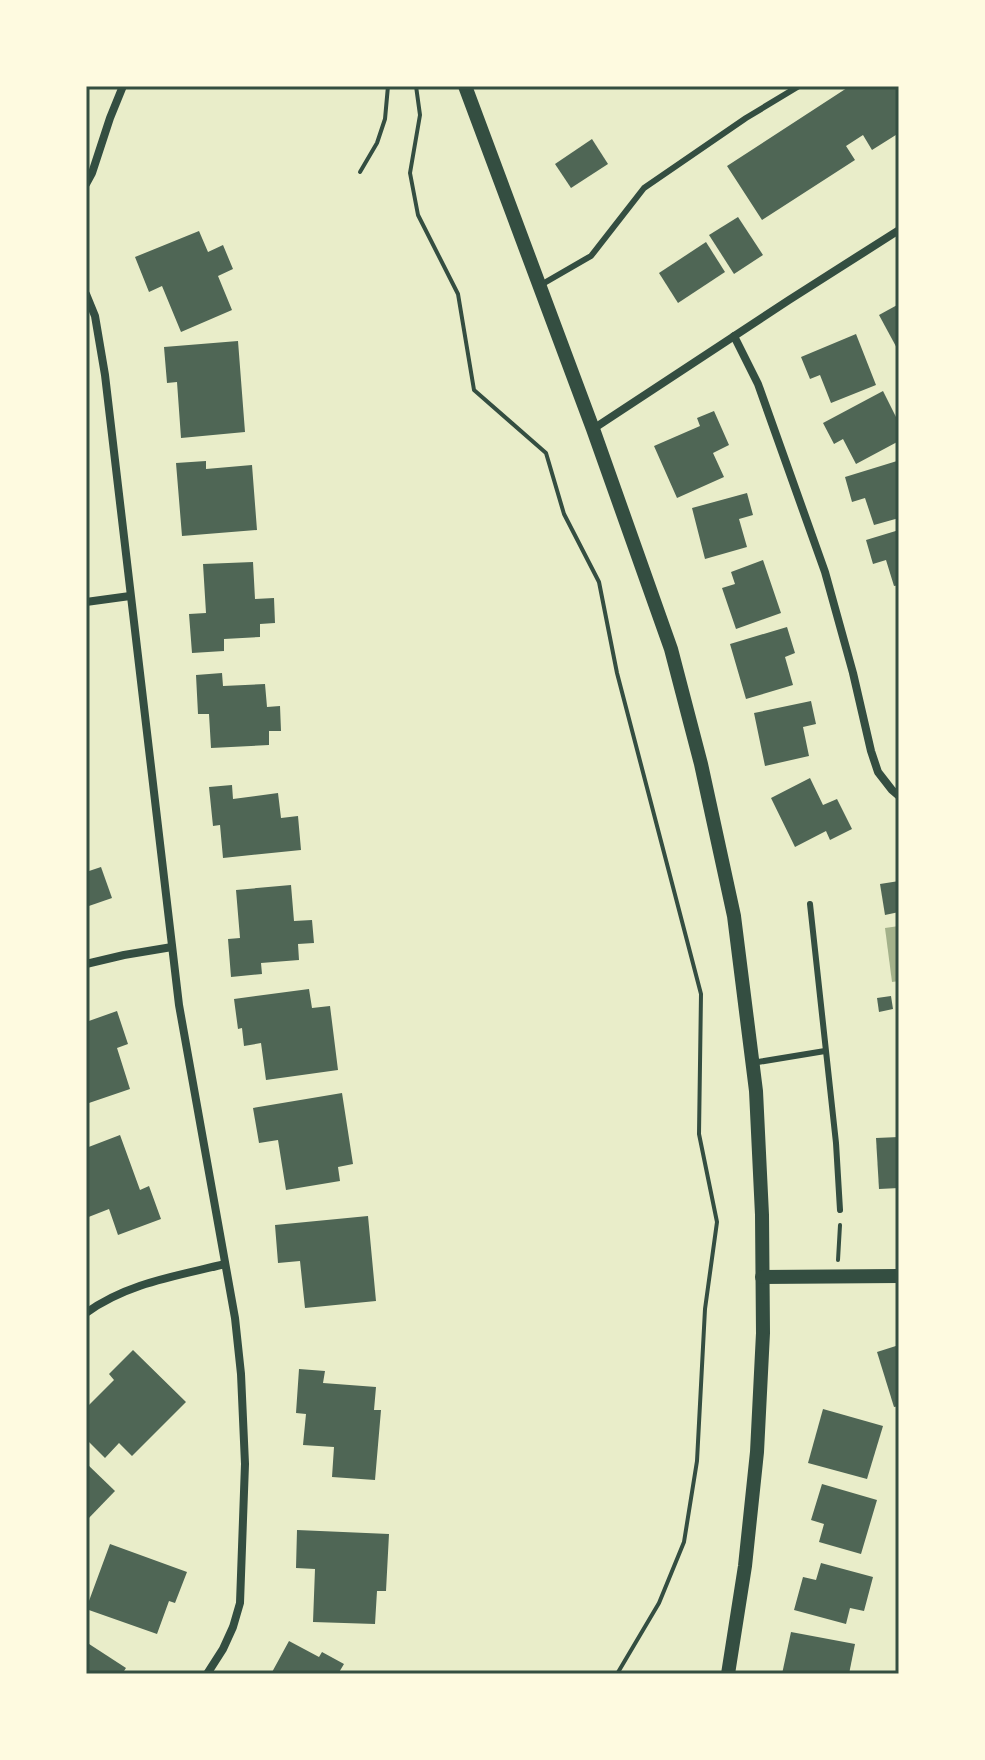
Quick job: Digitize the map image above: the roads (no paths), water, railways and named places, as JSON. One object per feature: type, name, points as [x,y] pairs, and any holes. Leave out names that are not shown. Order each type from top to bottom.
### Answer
[{"type":"street","points":[[86,184],[123,86]]},
{"type":"street","points":[[465,86],[671,649],[701,764],[734,916],[756,1091],[762,1215],[763,1333],[757,1452],[745,1566],[728,1674]]},
{"type":"street","points":[[593,429],[899,230]]},
{"type":"street","points":[[86,294],[95,316],[103,363],[182,1020],[235,1318],[241,1374],[245,1464],[240,1603],[223,1649],[207,1674]]},
{"type":"street","points":[[734,336],[758,384],[825,572],[878,772],[899,796]]},
{"type":"street","points":[[86,602],[130,596]]},
{"type":"street","points":[[86,964],[172,947]]},
{"type":"street","points":[[86,1313],[135,1287],[225,1264]]},
{"type":"street","points":[[762,1277],[899,1276]]},
{"type":"lane","points":[[539,286],[591,256],[644,188],[746,118],[799,86]]},
{"type":"lane","points":[[810,904],[836,1143],[840,1210]]},
{"type":"lane","points":[[752,1063],[825,1051]]}]
